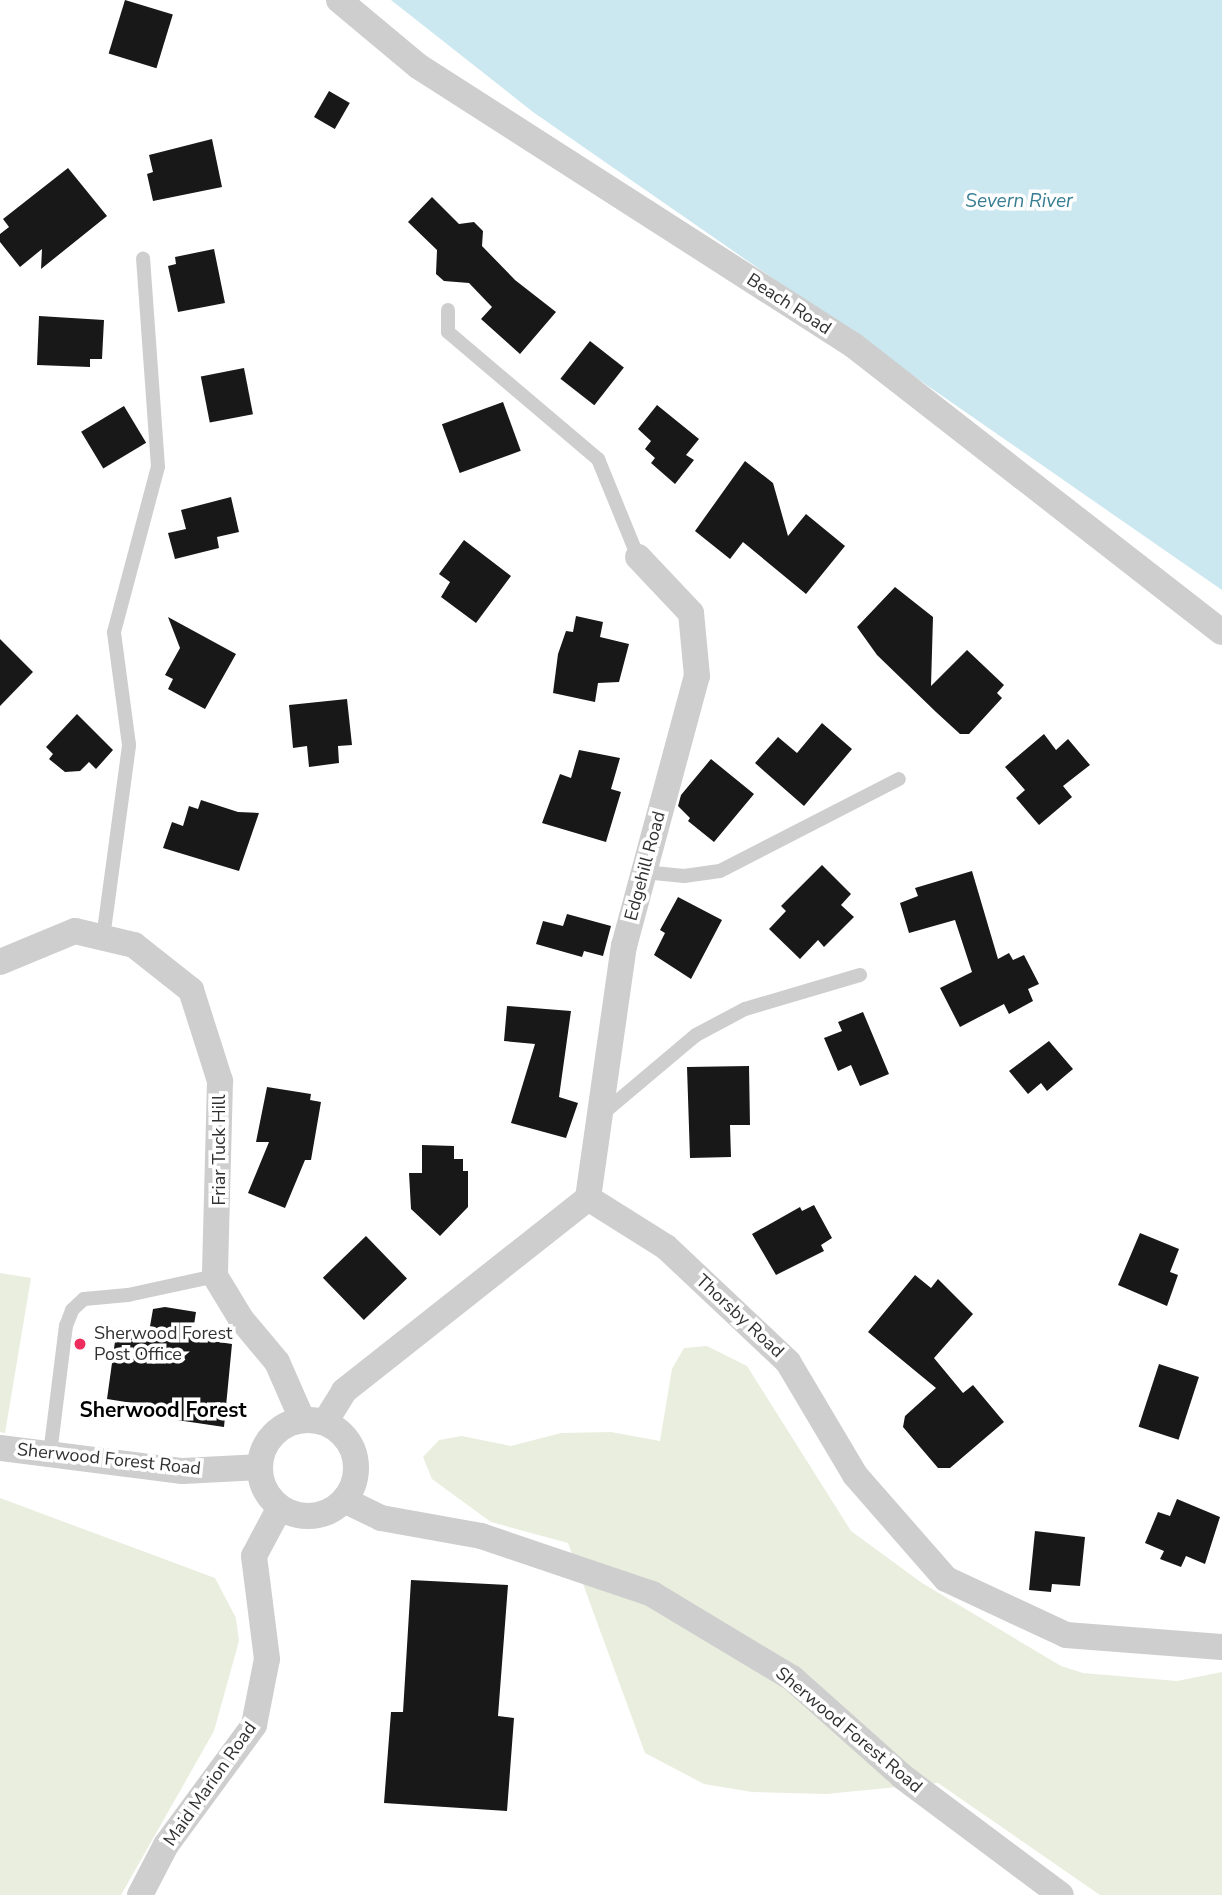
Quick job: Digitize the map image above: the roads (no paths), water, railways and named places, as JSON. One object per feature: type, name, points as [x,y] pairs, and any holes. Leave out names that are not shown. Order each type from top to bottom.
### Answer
[{"type":"street","name":"Beach Road","points":[[339,0],[418,66],[853,345],[1222,632]]},
{"type":"street","name":"Edgehill Road","points":[[588,1198],[597,1118],[624,946],[697,676],[691,614],[638,557]]},
{"type":"street","name":"Friar Tuck Hill","points":[[0,962],[75,931],[134,945],[191,990],[219,1082],[215,1276]]},
{"type":"street","points":[[215,1276],[241,1319],[277,1362],[314,1421],[344,1436],[355,1456],[355,1479],[344,1500],[325,1513],[302,1516],[280,1507],[265,1490],[259,1467],[265,1445],[280,1428],[314,1421],[344,1391],[588,1198]]},
{"type":"street","name":"Thorsby Road","points":[[588,1198],[666,1248],[788,1362],[855,1475],[946,1579],[1066,1635],[1222,1647]]},
{"type":"street","name":"Sherwood Forest Road","points":[[0,1448],[183,1471],[259,1467]]},
{"type":"street","name":"Sherwood Forest Road","points":[[344,1500],[381,1518],[481,1536],[652,1594],[792,1678],[903,1777],[1061,1895]]},
{"type":"street","name":"Maid Marion Road","points":[[140,1895],[166,1845],[254,1725],[267,1660],[254,1556],[280,1507]]},
{"type":"lane","points":[[103,938],[129,745],[114,632],[158,467],[143,259]]},
{"type":"lane","points":[[448,310],[448,331],[598,459],[638,557]]},
{"type":"lane","points":[[644,872],[684,876],[720,871],[899,779]]},
{"type":"lane","points":[[597,1118],[696,1035],[745,1009],[860,975]]},
{"type":"lane","points":[[50,1454],[66,1326],[72,1310],[84,1299],[128,1295],[215,1276]]},
{"type":"water","name":"Severn River","points":[[391,0],[1222,0],[1222,590],[533,112]]},
{"type":"place","name":"Sherwood Forest Post Office","points":[[80,1344]]},
{"type":"district","name":"Sherwood Forest","points":[[163,1410]]}]
